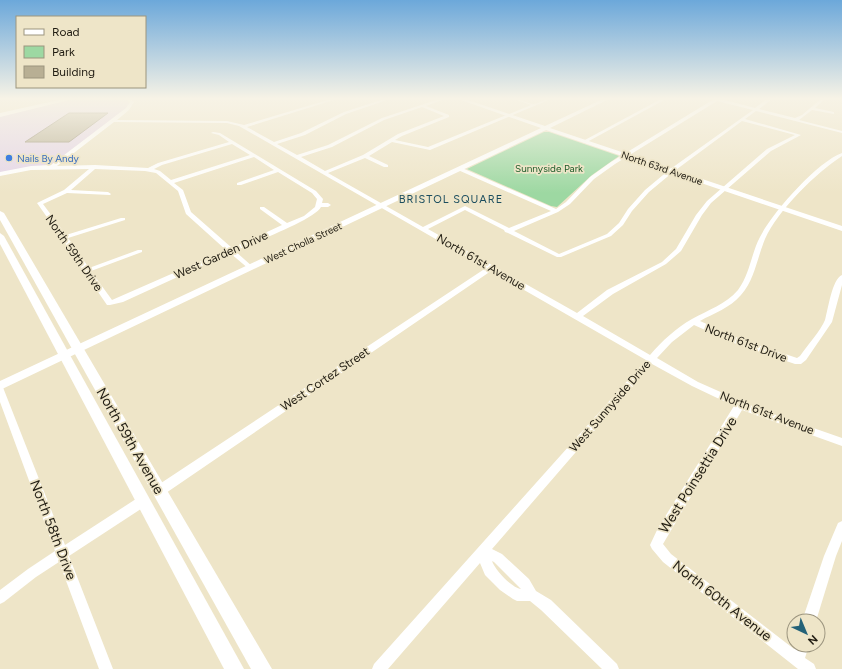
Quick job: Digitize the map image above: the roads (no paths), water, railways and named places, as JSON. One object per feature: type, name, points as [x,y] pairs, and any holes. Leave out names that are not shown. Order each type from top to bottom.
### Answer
[{"type":"main road","name":"North 59th Avenue","points":[[0,213],[143,501],[234,669]]},
{"type":"main road","name":"North 59th Avenue","points":[[0,236],[71,354],[159,491],[262,669]]},
{"type":"street","points":[[50,168],[101,130]]},
{"type":"street","name":"North 61st Avenue","points":[[249,130],[695,384],[740,405],[842,442]]},
{"type":"street","points":[[273,144],[311,130]]},
{"type":"street","points":[[297,157],[330,146],[361,130]]},
{"type":"street","points":[[324,173],[365,156],[390,140],[412,130]]},
{"type":"street","points":[[390,140],[428,149],[474,130]]},
{"type":"street","name":"West Cholla Street","points":[[0,386],[71,354],[540,130]]},
{"type":"street","name":"North 63rd Avenue","points":[[552,130],[842,229]]},
{"type":"street","points":[[585,141],[605,130]]},
{"type":"street","points":[[507,230],[544,217],[556,211],[568,203],[592,178],[666,130]]},
{"type":"street","points":[[423,229],[465,208],[559,256],[609,235],[621,224],[630,210],[647,191],[671,171],[729,130]]},
{"type":"street","points":[[577,317],[610,292],[653,270],[668,260],[679,250],[699,215],[709,202],[769,150],[798,135],[780,130]]},
{"type":"street","points":[[213,133],[220,134],[317,194],[320,199],[320,205],[328,205]]},
{"type":"street","points":[[149,170],[167,162],[233,142]]},
{"type":"street","name":"West Sunnyside Drive","points":[[379,669],[650,359],[662,347],[694,322],[723,307],[740,292],[752,271],[765,234],[774,219],[823,167],[842,154]]},
{"type":"street","points":[[171,182],[255,155]]},
{"type":"street","points":[[365,156],[386,166]]},
{"type":"street","points":[[0,175],[50,168],[126,169],[158,172],[180,190],[188,213],[250,268]]},
{"type":"street","points":[[66,191],[93,169]]},
{"type":"street","points":[[460,169],[556,211]]},
{"type":"street","points":[[239,184],[278,170]]},
{"type":"street","points":[[66,191],[108,194]]},
{"type":"street","name":"North 59th Drive","points":[[66,191],[40,202],[86,271],[110,302]]},
{"type":"street","name":"West Garden Drive","points":[[110,302],[120,300],[287,226],[311,214],[320,205]]},
{"type":"street","points":[[262,208],[287,226]]},
{"type":"street","points":[[63,238],[122,219]]},
{"type":"street","points":[[86,271],[140,250]]},
{"type":"street","name":"West Cortez Street","points":[[159,491],[491,268]]},
{"type":"street","name":"North 61st Drive","points":[[694,322],[744,344],[798,362],[803,358],[828,322],[836,290],[842,277]]},
{"type":"street","name":"North 58th Drive","points":[[0,390],[106,669]]},
{"type":"street","name":"West Poinsettia Drive","points":[[656,545],[662,532],[740,405]]},
{"type":"street","points":[[0,598],[32,573],[143,501]]},
{"type":"street","points":[[812,613],[830,556],[842,527]]},
{"type":"street","name":"North 60th Avenue","points":[[656,545],[667,558],[809,669]]},
{"type":"street","points":[[482,551],[488,570],[504,586],[517,595],[532,595],[546,606],[612,669]]},
{"type":"street","points":[[798,660],[800,653]]},
{"type":"place","name":"Nails By Andy","points":[[9,158]]},
{"type":"district","name":"BRISTOL SQUARE","points":[[451,199]]},
{"type":"park label","name":"Sunnyside Park","points":[[549,168]]}]
